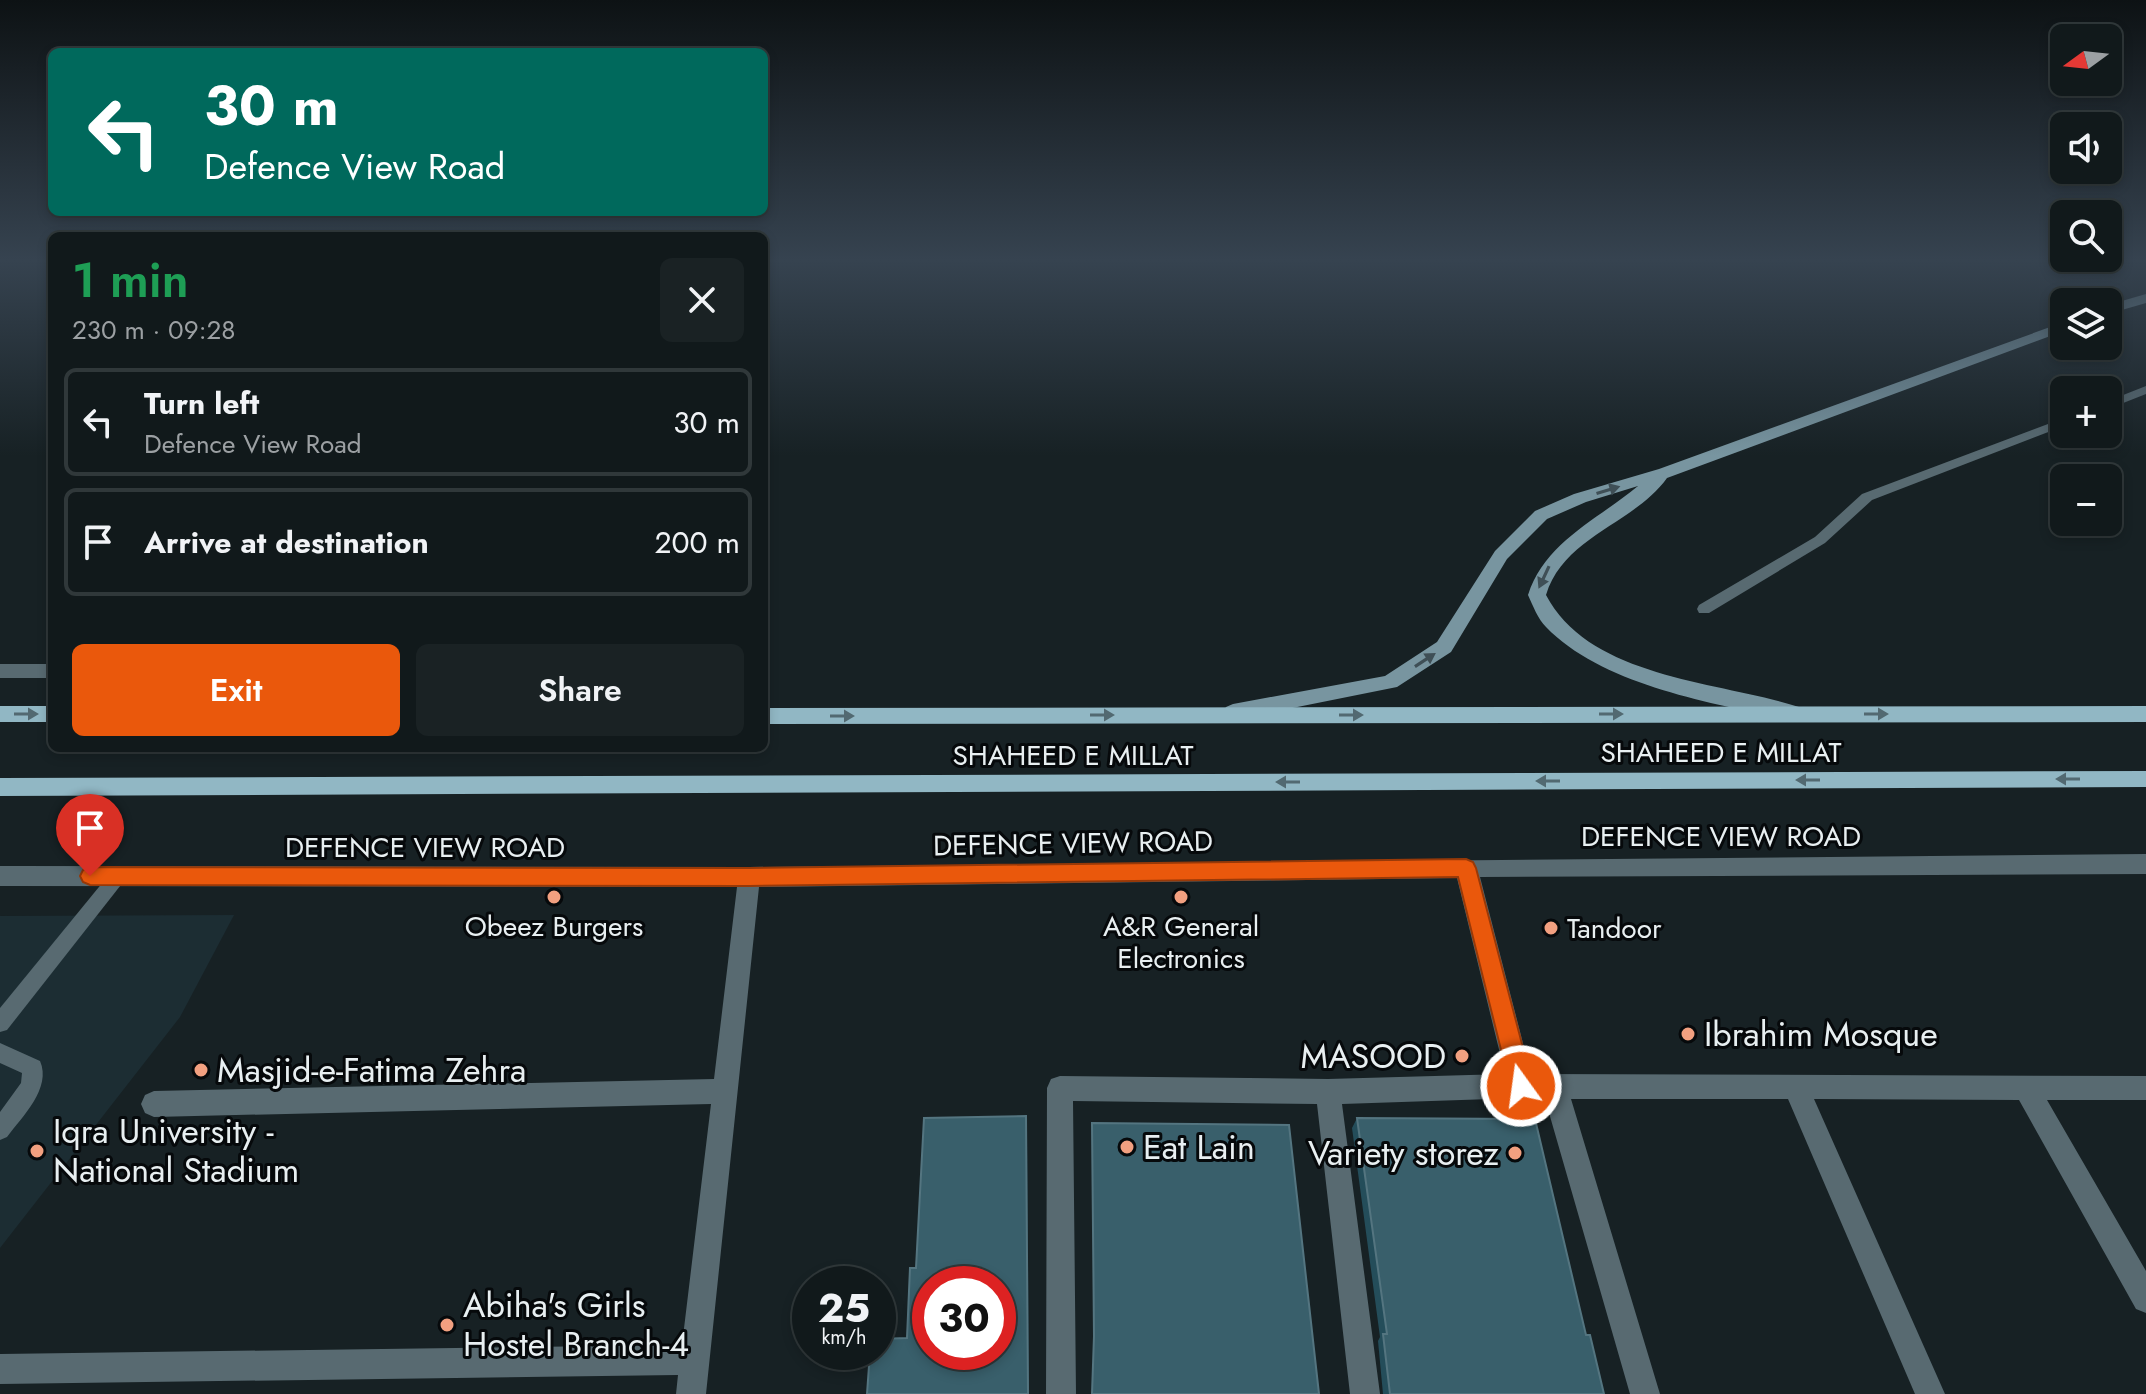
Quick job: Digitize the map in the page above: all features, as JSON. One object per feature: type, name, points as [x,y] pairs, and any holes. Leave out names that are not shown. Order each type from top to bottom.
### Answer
[{"type":"main road","points":[[0,714],[48,714]]},
{"type":"main road","name":"SHAHEED E MILLAT","points":[[768,716],[2146,714]]},
{"type":"main road","name":"SHAHEED E MILLAT","points":[[0,787],[2146,779]]},
{"type":"street","points":[[1217,715],[1390,682],[1444,647],[1501,555],[1541,515],[1580,498],[1665,473],[2050,331]]},
{"type":"street","points":[[1665,473],[1610,518],[1567,545],[1542,573],[1537,595],[1551,620],[1586,646],[1633,669],[1700,693],[1798,714]]},
{"type":"street","points":[[0,671],[48,671]]},
{"type":"street","name":"DEFENCE VIEW ROAD","points":[[2,879],[118,876],[749,877],[2146,864]]},
{"type":"street","points":[[1466,868],[1521,1086]]},
{"type":"street","points":[[691,1394],[749,877]]},
{"type":"street","points":[[1061,1394],[1060,1088],[1328,1092],[1521,1086],[2146,1088]]},
{"type":"street","points":[[1795,1086],[1930,1394]]},
{"type":"street","points":[[1555,1087],[1645,1394]]},
{"type":"street","points":[[2026,1088],[2146,1299]]},
{"type":"street","points":[[154,1104],[725,1091]]},
{"type":"street","points":[[1328,1092],[1365,1394]]},
{"type":"street","points":[[0,1369],[695,1360]]},
{"type":"lane","points":[[2122,399],[2146,390]]},
{"type":"lane","points":[[1704,609],[1820,540],[1832,531],[1850,508],[1867,497],[2050,427]]},
{"type":"lane","points":[[0,1023],[118,876]]},
{"type":"lane","points":[[0,1053],[33,1068],[31,1086],[0,1130]]},
{"type":"shaded area","name":"Iqra University - National Stadium","points":[[234,915],[180,1017],[0,1248],[0,916]]},
{"type":"building","points":[[1026,1116],[1028,1394],[867,1394],[869,1370],[896,1370],[896,1338],[907,1338],[910,1268],[912,1370],[1016,1370],[1016,1266],[916,1266],[924,1118]]},
{"type":"building","points":[[1357,1118],[1535,1119],[1586,1335],[1590,1335],[1604,1394],[1390,1394],[1383,1334],[1387,1334]]},
{"type":"building","points":[[1092,1123],[1289,1125],[1319,1394],[1092,1394]]},
{"type":"place","name":"Obeez Burgers","points":[[554,897]]},
{"type":"place","name":"A&R General Electronics","points":[[1181,897]]},
{"type":"place","name":"Tandoor","points":[[1551,928]]},
{"type":"place","name":"Ibrahim Mosque","points":[[1688,1034]]},
{"type":"place","name":"MASOOD","points":[[1462,1056]]},
{"type":"place","name":"Masjid-e-Fatima Zehra","points":[[201,1070]]},
{"type":"place","name":"Eat Lain","points":[[1127,1147]]},
{"type":"place","name":"Iqra University - National Stadium","points":[[37,1151]]},
{"type":"place","name":"Variety storez","points":[[1515,1153]]},
{"type":"place","name":"Abiha's Girls Hostel Branch-4","points":[[447,1325]]},
{"type":"route","points":[[90,876],[749,877],[1466,868],[1521,1086]]}]
